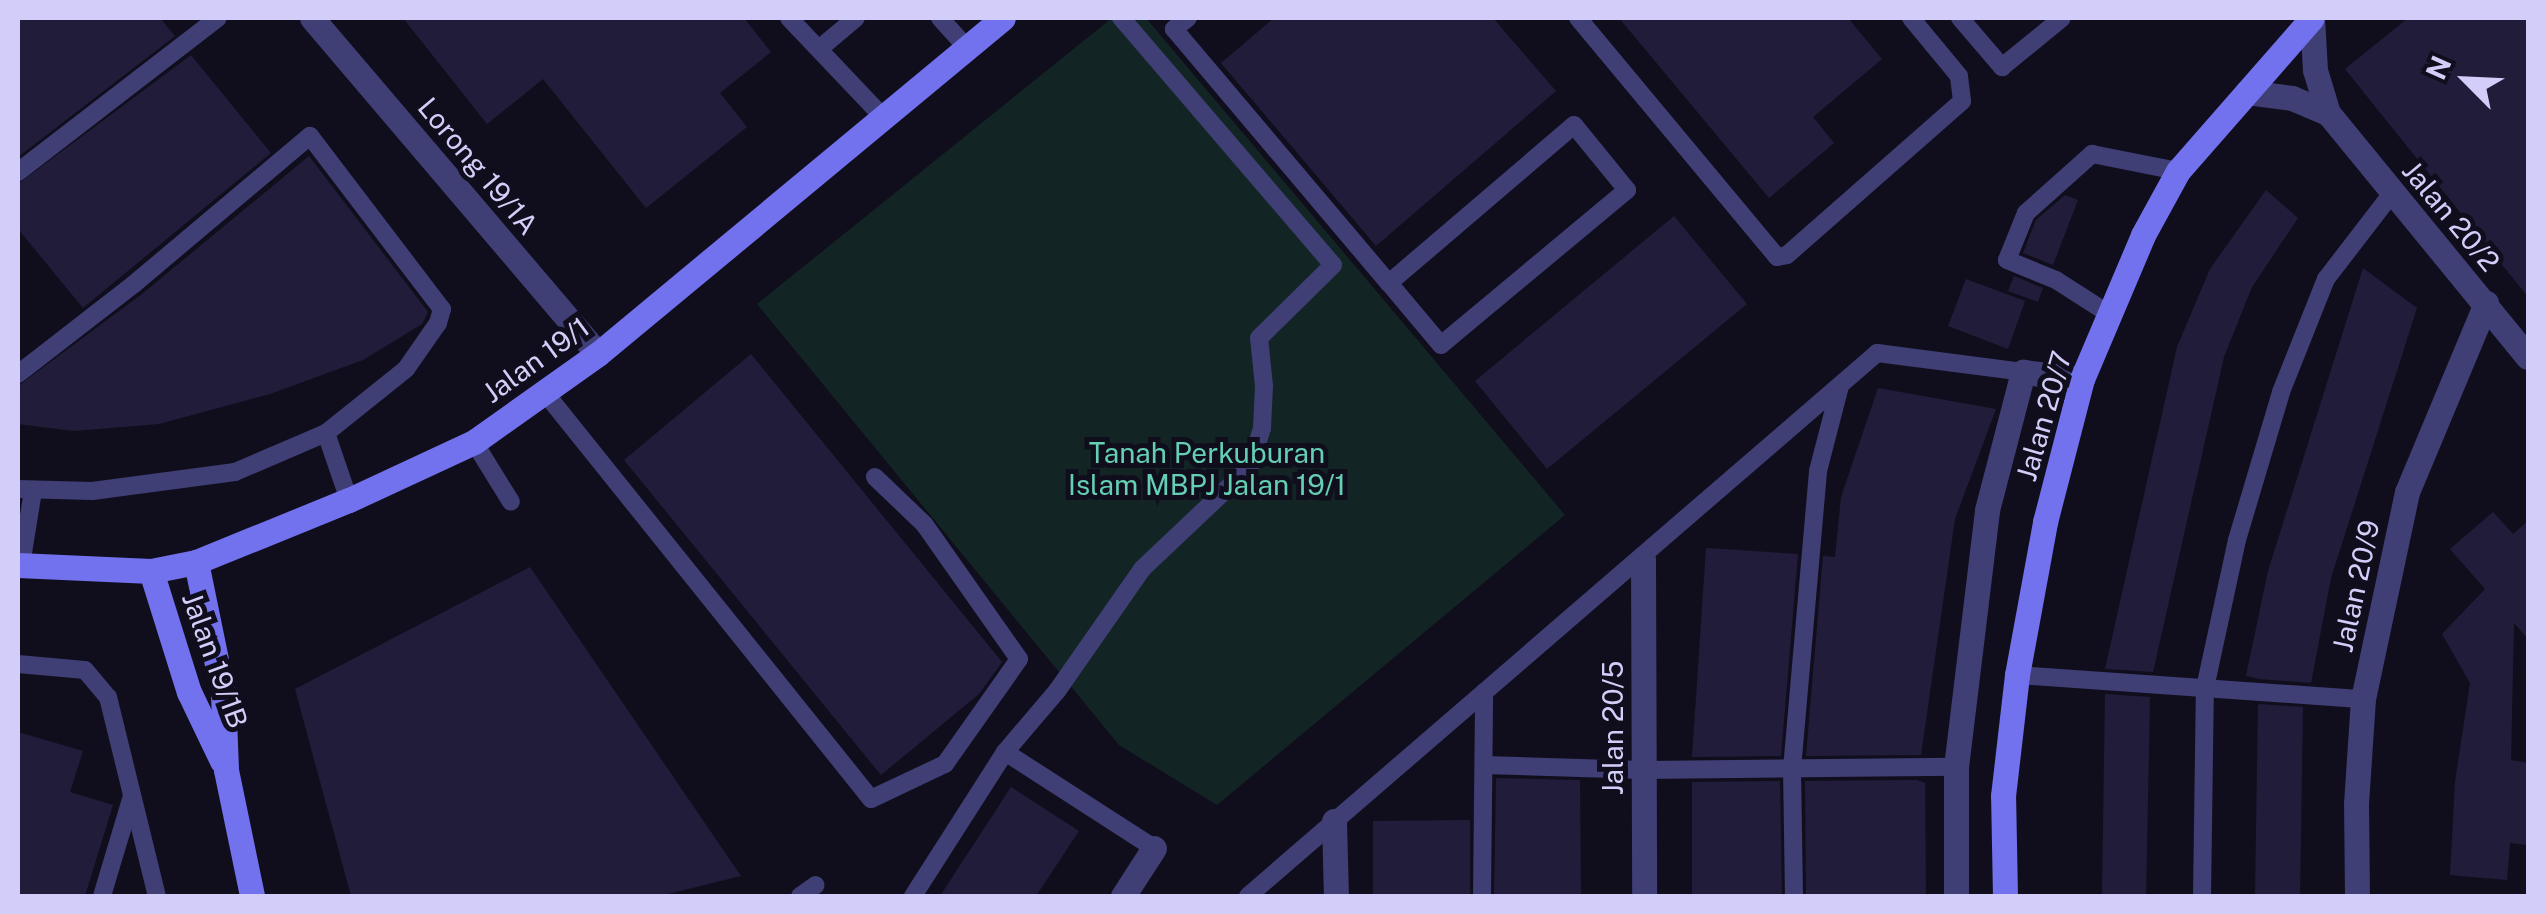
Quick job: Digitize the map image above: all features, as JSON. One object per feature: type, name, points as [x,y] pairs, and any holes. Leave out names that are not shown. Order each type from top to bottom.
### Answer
[{"type":"street","name":"Lorong 19/1A","points":[[312,18],[598,354]]},
{"type":"street","name":"Jalan 19/1","points":[[19,565],[151,571],[196,562],[349,500],[474,442],[598,354],[1003,18]]},
{"type":"street","name":"Jalan 20/7","points":[[2005,896],[2003,796],[2017,675],[2046,522],[2082,379],[2143,235],[2178,170],[2312,18]]},
{"type":"street","name":"Jalan 20/2","points":[[2312,18],[2315,70],[2328,113],[2528,356]]},
{"type":"street","points":[[2247,92],[2292,98],[2328,113]]},
{"type":"street","name":"Jalan 20/9","points":[[2357,896],[2356,804],[2363,698],[2407,492],[2486,303]]},
{"type":"street","name":"Jalan 20/7","points":[[1956,896],[1956,767],[1987,510],[2023,372]]},
{"type":"street","points":[[2023,372],[2082,379]]},
{"type":"street","name":"Jalan 20/5","points":[[1642,559],[1644,896]]},
{"type":"street","name":"Jalan 19/1B","points":[[196,562],[223,694],[226,770],[252,896]]},
{"type":"street","name":"Jalan 19/1B","points":[[151,571],[189,692],[226,770]]},
{"type":"street","points":[[1334,821],[1336,896]]},
{"type":"street","points":[[1123,896],[1154,848]]},
{"type":"lane","points":[[18,172],[218,18]]},
{"type":"lane","points":[[789,18],[883,118]]},
{"type":"lane","points":[[818,49],[856,18]]},
{"type":"lane","points":[[940,18],[967,48]]},
{"type":"lane","points":[[913,896],[1005,752],[1057,691],[1142,570],[1250,467],[1264,400],[1259,338],[1333,265],[1122,18]]},
{"type":"lane","points":[[1188,18],[1174,30],[1441,345],[1627,190],[1574,125],[1389,283]]},
{"type":"lane","points":[[1578,18],[1776,257],[1787,255],[1962,101],[1959,76],[1911,18]]},
{"type":"lane","points":[[1960,18],[2002,67],[2062,18]]},
{"type":"lane","points":[[18,374],[134,284],[310,136],[442,309],[438,323],[406,369],[326,433],[235,472],[92,492],[25,490],[19,565]]},
{"type":"lane","points":[[2109,314],[2056,280],[2007,260],[2026,213],[2092,154],[2178,170]]},
{"type":"lane","points":[[2202,896],[2205,688],[2237,540],[2281,392],[2326,278],[2393,192]]},
{"type":"lane","points":[[1248,896],[1877,353],[2023,372]]},
{"type":"lane","points":[[1794,896],[1792,769],[1818,471],[1840,386]]},
{"type":"lane","points":[[546,394],[871,799],[945,764],[1020,659],[924,524],[875,476]]},
{"type":"lane","points":[[326,433],[349,500]]},
{"type":"lane","points":[[474,442],[510,502]]},
{"type":"lane","points":[[18,664],[85,670],[108,697],[157,896]]},
{"type":"lane","points":[[2017,675],[2363,698]]},
{"type":"lane","points":[[1482,896],[1484,692]]},
{"type":"lane","points":[[1005,752],[1154,848]]},
{"type":"lane","points":[[1485,765],[1644,770],[1956,767]]},
{"type":"lane","points":[[102,896],[132,796]]},
{"type":"green space","name":"Tanah Perkuburan Islam MBPJ Jalan 19/1","points":[[1112,18],[1146,18],[1565,515],[1217,805],[1119,745],[757,304]]},
{"type":"building","points":[[18,18],[160,18],[175,36],[18,157]]},
{"type":"building","points":[[403,18],[744,18],[771,52],[720,93],[747,127],[646,208],[543,79],[487,124]]},
{"type":"building","points":[[1274,18],[1493,18],[1556,91],[1376,246],[1221,63]]},
{"type":"building","points":[[1619,18],[1848,18],[1882,59],[1813,117],[1834,143],[1769,198]]},
{"type":"building","points":[[2408,18],[2528,18],[2528,297],[2345,69]]},
{"type":"building","points":[[191,55],[271,153],[83,308],[18,229],[18,184]]},
{"type":"building","points":[[309,156],[428,312],[422,324],[363,360],[270,394],[159,424],[74,431],[18,424],[18,386],[142,294]]},
{"type":"building","points":[[2266,190],[2298,218],[2252,287],[2224,357],[2153,672],[2105,669],[2177,347],[2210,269]]},
{"type":"building","points":[[2065,195],[2078,200],[2053,265],[2023,253],[2036,220]]},
{"type":"building","points":[[1674,216],[1747,304],[1547,469],[1475,381]]},
{"type":"building","points":[[2363,268],[2417,308],[2331,578],[2311,683],[2246,676],[2268,571]]},
{"type":"building","points":[[2014,276],[2043,288],[2038,302],[2008,291]]},
{"type":"building","points":[[1966,279],[2025,301],[2008,349],[1948,326]]},
{"type":"building","points":[[751,354],[1002,662],[979,694],[881,775],[624,460]]},
{"type":"building","points":[[1878,388],[1996,409],[1955,519],[1921,755],[1806,756],[1823,556],[1835,557],[1841,497]]},
{"type":"building","points":[[2493,512],[2513,534],[2528,521],[2528,639],[2514,623],[2511,760],[2528,763],[2528,845],[2510,843],[2507,880],[2450,875],[2455,782],[2470,683],[2442,634],[2485,589],[2450,549]]},
{"type":"building","points":[[1706,548],[1798,554],[1781,756],[1692,757]]},
{"type":"building","points":[[530,567],[741,876],[660,896],[351,896],[295,689]]},
{"type":"building","points":[[2105,694],[2150,697],[2146,896],[2102,896]]},
{"type":"building","points":[[2258,704],[2303,707],[2300,896],[2255,896]]},
{"type":"building","points":[[18,732],[83,751],[70,792],[113,805],[85,896],[18,896]]},
{"type":"building","points":[[1496,778],[1580,780],[1581,896],[1494,896]]},
{"type":"building","points":[[1780,781],[1782,896],[1692,896],[1692,782]]},
{"type":"building","points":[[1805,781],[1925,783],[1926,896],[1806,896]]},
{"type":"building","points":[[1011,787],[1079,831],[1036,896],[940,896]]},
{"type":"building","points":[[1470,820],[1470,896],[1373,896],[1373,821]]}]
